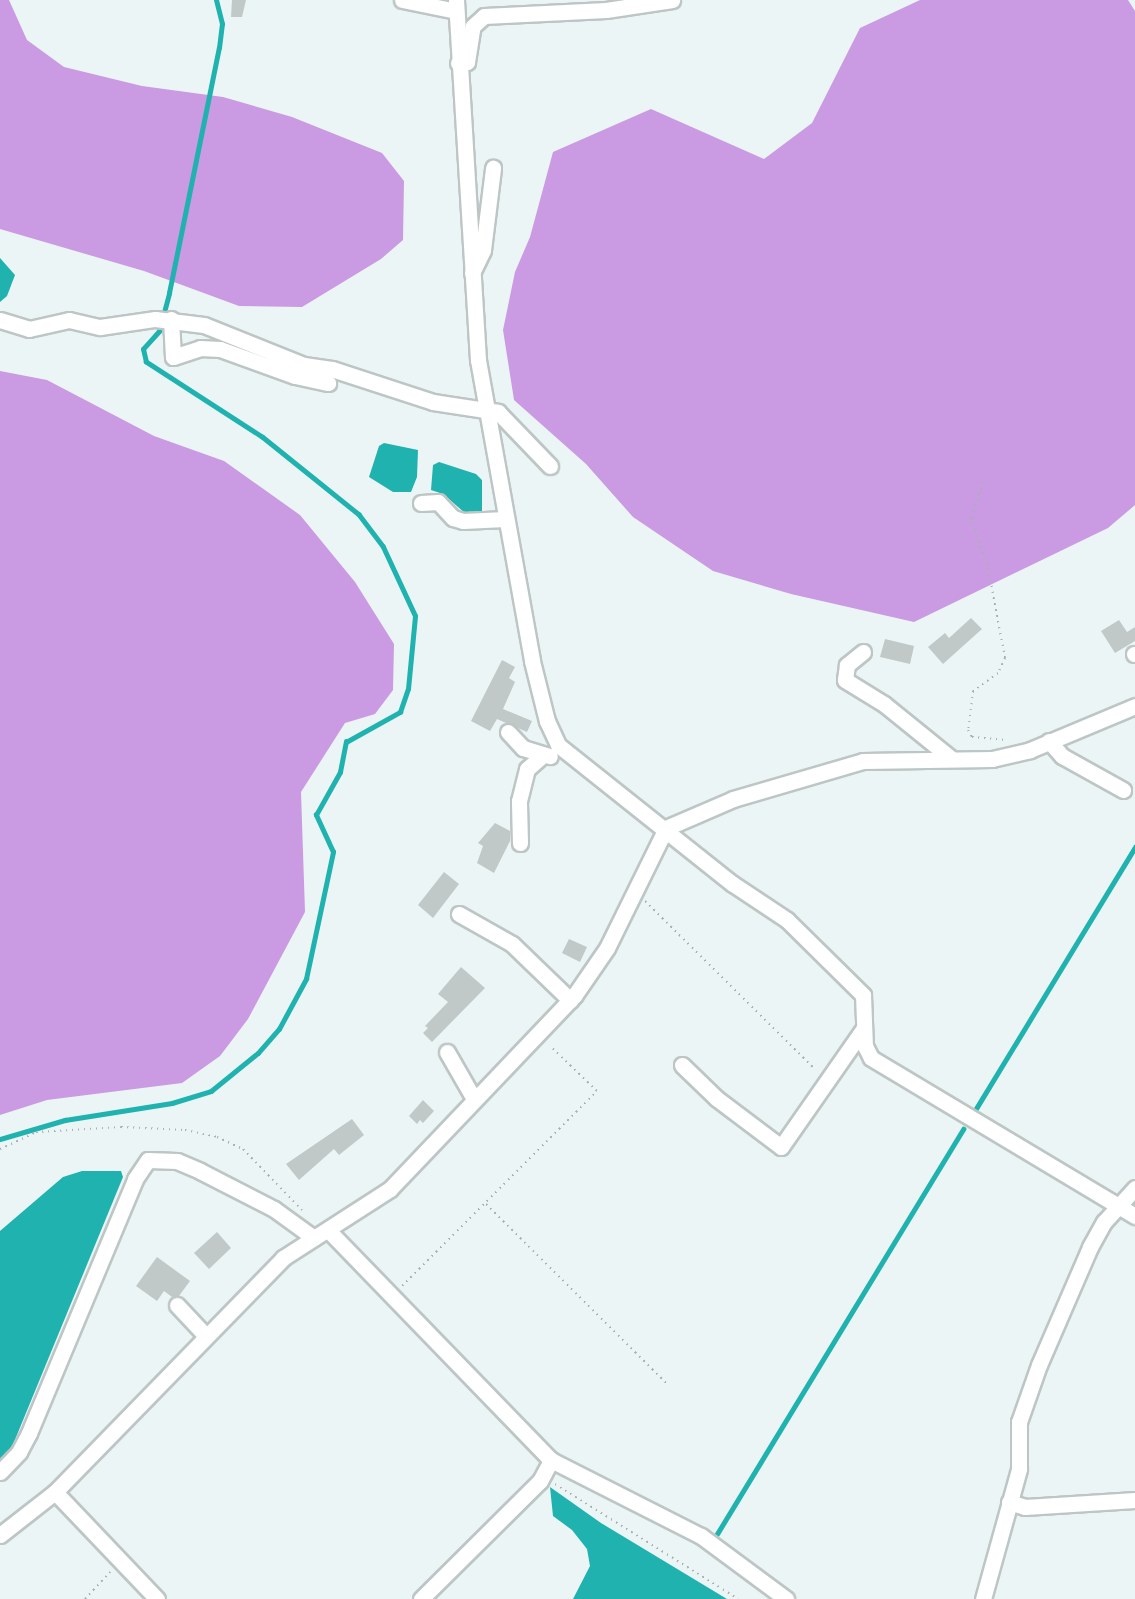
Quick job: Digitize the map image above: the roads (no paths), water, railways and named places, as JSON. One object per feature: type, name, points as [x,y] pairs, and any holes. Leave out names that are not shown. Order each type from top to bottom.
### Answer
[{"type":"street","points":[[402,0],[456,6],[470,276],[485,411],[539,695],[562,749],[666,828],[733,884],[787,920],[863,995],[865,1046],[871,1058],[1135,1216]]},
{"type":"street","points":[[458,63],[467,62],[473,26],[484,16],[606,10],[672,0]]},
{"type":"street","points":[[470,276],[483,250],[494,168]]},
{"type":"street","points":[[171,319],[173,357],[200,348],[220,349],[295,376],[328,383]]},
{"type":"street","points":[[0,320],[29,329],[69,320],[100,327],[171,319],[231,333],[287,359],[332,369],[393,391],[498,412],[550,466]]},
{"type":"street","points":[[421,503],[438,502],[453,518],[463,521],[480,523],[505,519]]},
{"type":"street","points":[[863,652],[847,665],[845,680],[884,704],[952,759]]},
{"type":"street","points":[[0,1535],[55,1492],[283,1258],[390,1189],[570,1000],[607,948],[666,828],[733,799],[864,761],[992,759],[1030,750],[1135,706]]},
{"type":"street","points":[[508,732],[523,748],[542,756]]},
{"type":"street","points":[[1049,741],[1062,756],[1123,790]]},
{"type":"street","points":[[520,843],[519,801],[527,769],[542,756],[562,749]]},
{"type":"street","points":[[459,914],[512,944],[570,1000]]},
{"type":"street","points":[[682,1065],[716,1098],[781,1147],[864,1028]]},
{"type":"street","points":[[447,1052],[474,1099]]},
{"type":"street","points":[[0,1472],[20,1452],[135,1179],[148,1160],[177,1161],[200,1171],[274,1209],[314,1238]]},
{"type":"street","points":[[983,1599],[1018,1469],[1020,1422],[1039,1365],[1090,1247],[1118,1206],[1135,1188]]},
{"type":"street","points":[[328,1230],[551,1460],[701,1536],[786,1599]]},
{"type":"street","points":[[177,1305],[206,1336]]},
{"type":"street","points":[[421,1599],[543,1476],[551,1460]]},
{"type":"street","points":[[55,1492],[157,1599]]},
{"type":"street","points":[[1009,1502],[1024,1507],[1135,1500]]},
{"type":"water","points":[[0,258],[15,275],[7,296],[0,302]]},
{"type":"water","points":[[384,443],[418,450],[417,477],[411,492],[393,492],[369,477],[379,446]]},
{"type":"water","points":[[439,462],[476,474],[482,480],[482,511],[465,513],[443,494],[431,490],[433,465]]},
{"type":"water","points":[[82,1171],[121,1171],[123,1177],[12,1447],[0,1460],[0,1231],[63,1177]]},
{"type":"water","points":[[550,1487],[601,1523],[727,1599],[573,1599],[590,1566],[587,1549],[572,1530],[553,1516]]},
{"type":"waterway","points":[[0,1139],[65,1120],[172,1103],[211,1091],[258,1053],[279,1029],[306,979],[333,852],[316,815],[340,772],[346,742],[400,712],[408,689],[415,616],[383,547],[359,515],[262,437],[146,362],[143,349],[159,331],[169,293],[219,48],[222,24],[216,0]]},
{"type":"waterway","points":[[974,1112],[1135,847]]},
{"type":"waterway","points":[[717,1534],[963,1129]]}]
